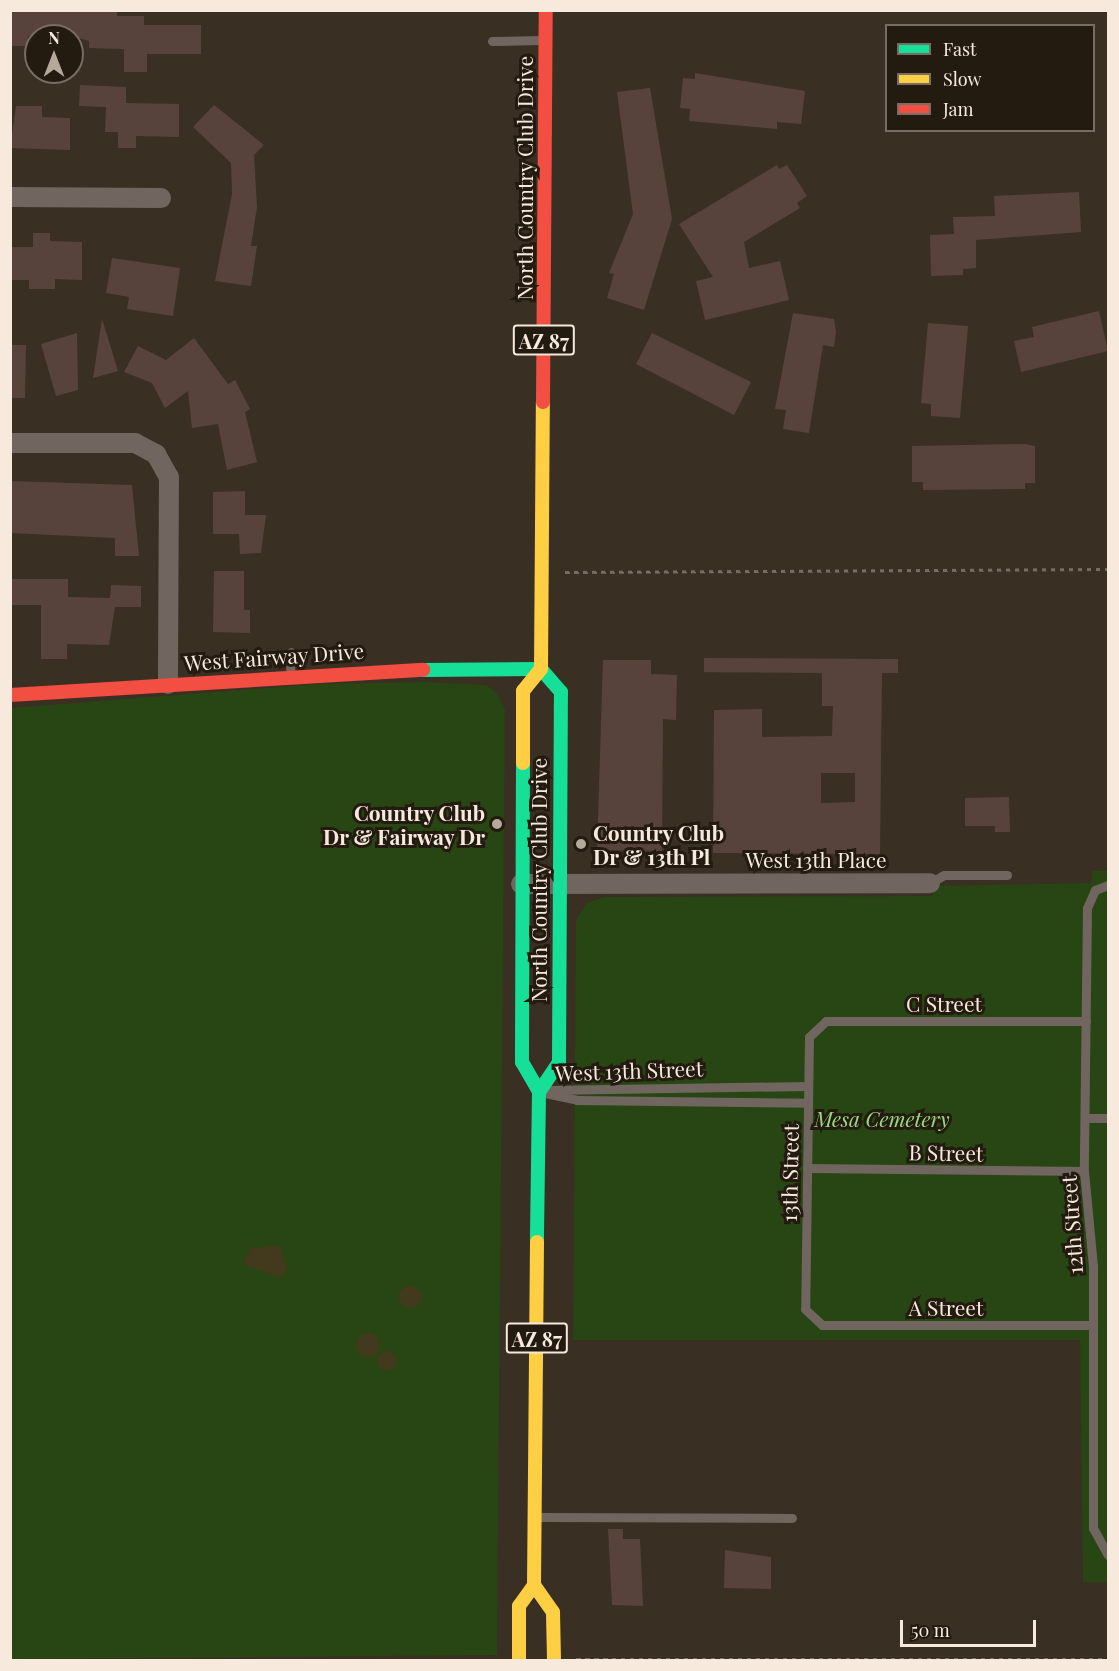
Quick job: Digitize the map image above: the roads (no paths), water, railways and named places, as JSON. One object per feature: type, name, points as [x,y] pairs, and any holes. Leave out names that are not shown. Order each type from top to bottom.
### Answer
[{"type":"main road","name":"North Country Club Drive","points":[[541,669],[561,692],[558,1062],[539,1092],[522,1062],[521,884],[523,691],[541,669],[546,10]]},
{"type":"main road","name":"West Fairway Drive","points":[[10,695],[290,675],[541,669]]},
{"type":"main road","name":"AZ 87","points":[[519,1660],[519,1606],[534,1585],[539,1092]]},
{"type":"main road","points":[[534,1585],[554,1612],[554,1660]]},
{"type":"street","points":[[10,197],[161,198]]},
{"type":"street","points":[[10,443],[135,443],[156,454],[168,477],[168,684]]},
{"type":"street","name":"West 13th Place","points":[[521,884],[930,883]]},
{"type":"lane","points":[[492,41],[546,40]]},
{"type":"lane","points":[[290,675],[291,652]]},
{"type":"lane","points":[[930,883],[944,875],[1007,875]]},
{"type":"lane","name":"12th Street","points":[[1108,885],[1095,890],[1087,908],[1084,1171],[1093,1326],[1093,1528],[1108,1555]]},
{"type":"lane","name":"C Street","points":[[809,1037],[826,1021],[1086,1021]]},
{"type":"lane","name":"13th Street","points":[[805,1309],[809,1037]]},
{"type":"lane","name":"West 13th Street","points":[[539,1092],[602,1085],[808,1086]]},
{"type":"lane","name":"West 13th Street","points":[[539,1092],[577,1100],[808,1103]]},
{"type":"lane","points":[[1085,1118],[1108,1118]]},
{"type":"lane","name":"B Street","points":[[807,1168],[1084,1171]]},
{"type":"lane","name":"A Street","points":[[805,1309],[822,1326],[1093,1326]]},
{"type":"lane","points":[[535,1517],[792,1518]]},
{"type":"place","name":"Country Club Dr & Fairway Dr","points":[[497,824]]},
{"type":"place","name":"Country Club Dr & 13th Pl","points":[[581,844]]},
{"type":"park label","name":"Mesa Cemetery","points":[[882,1118]]}]
